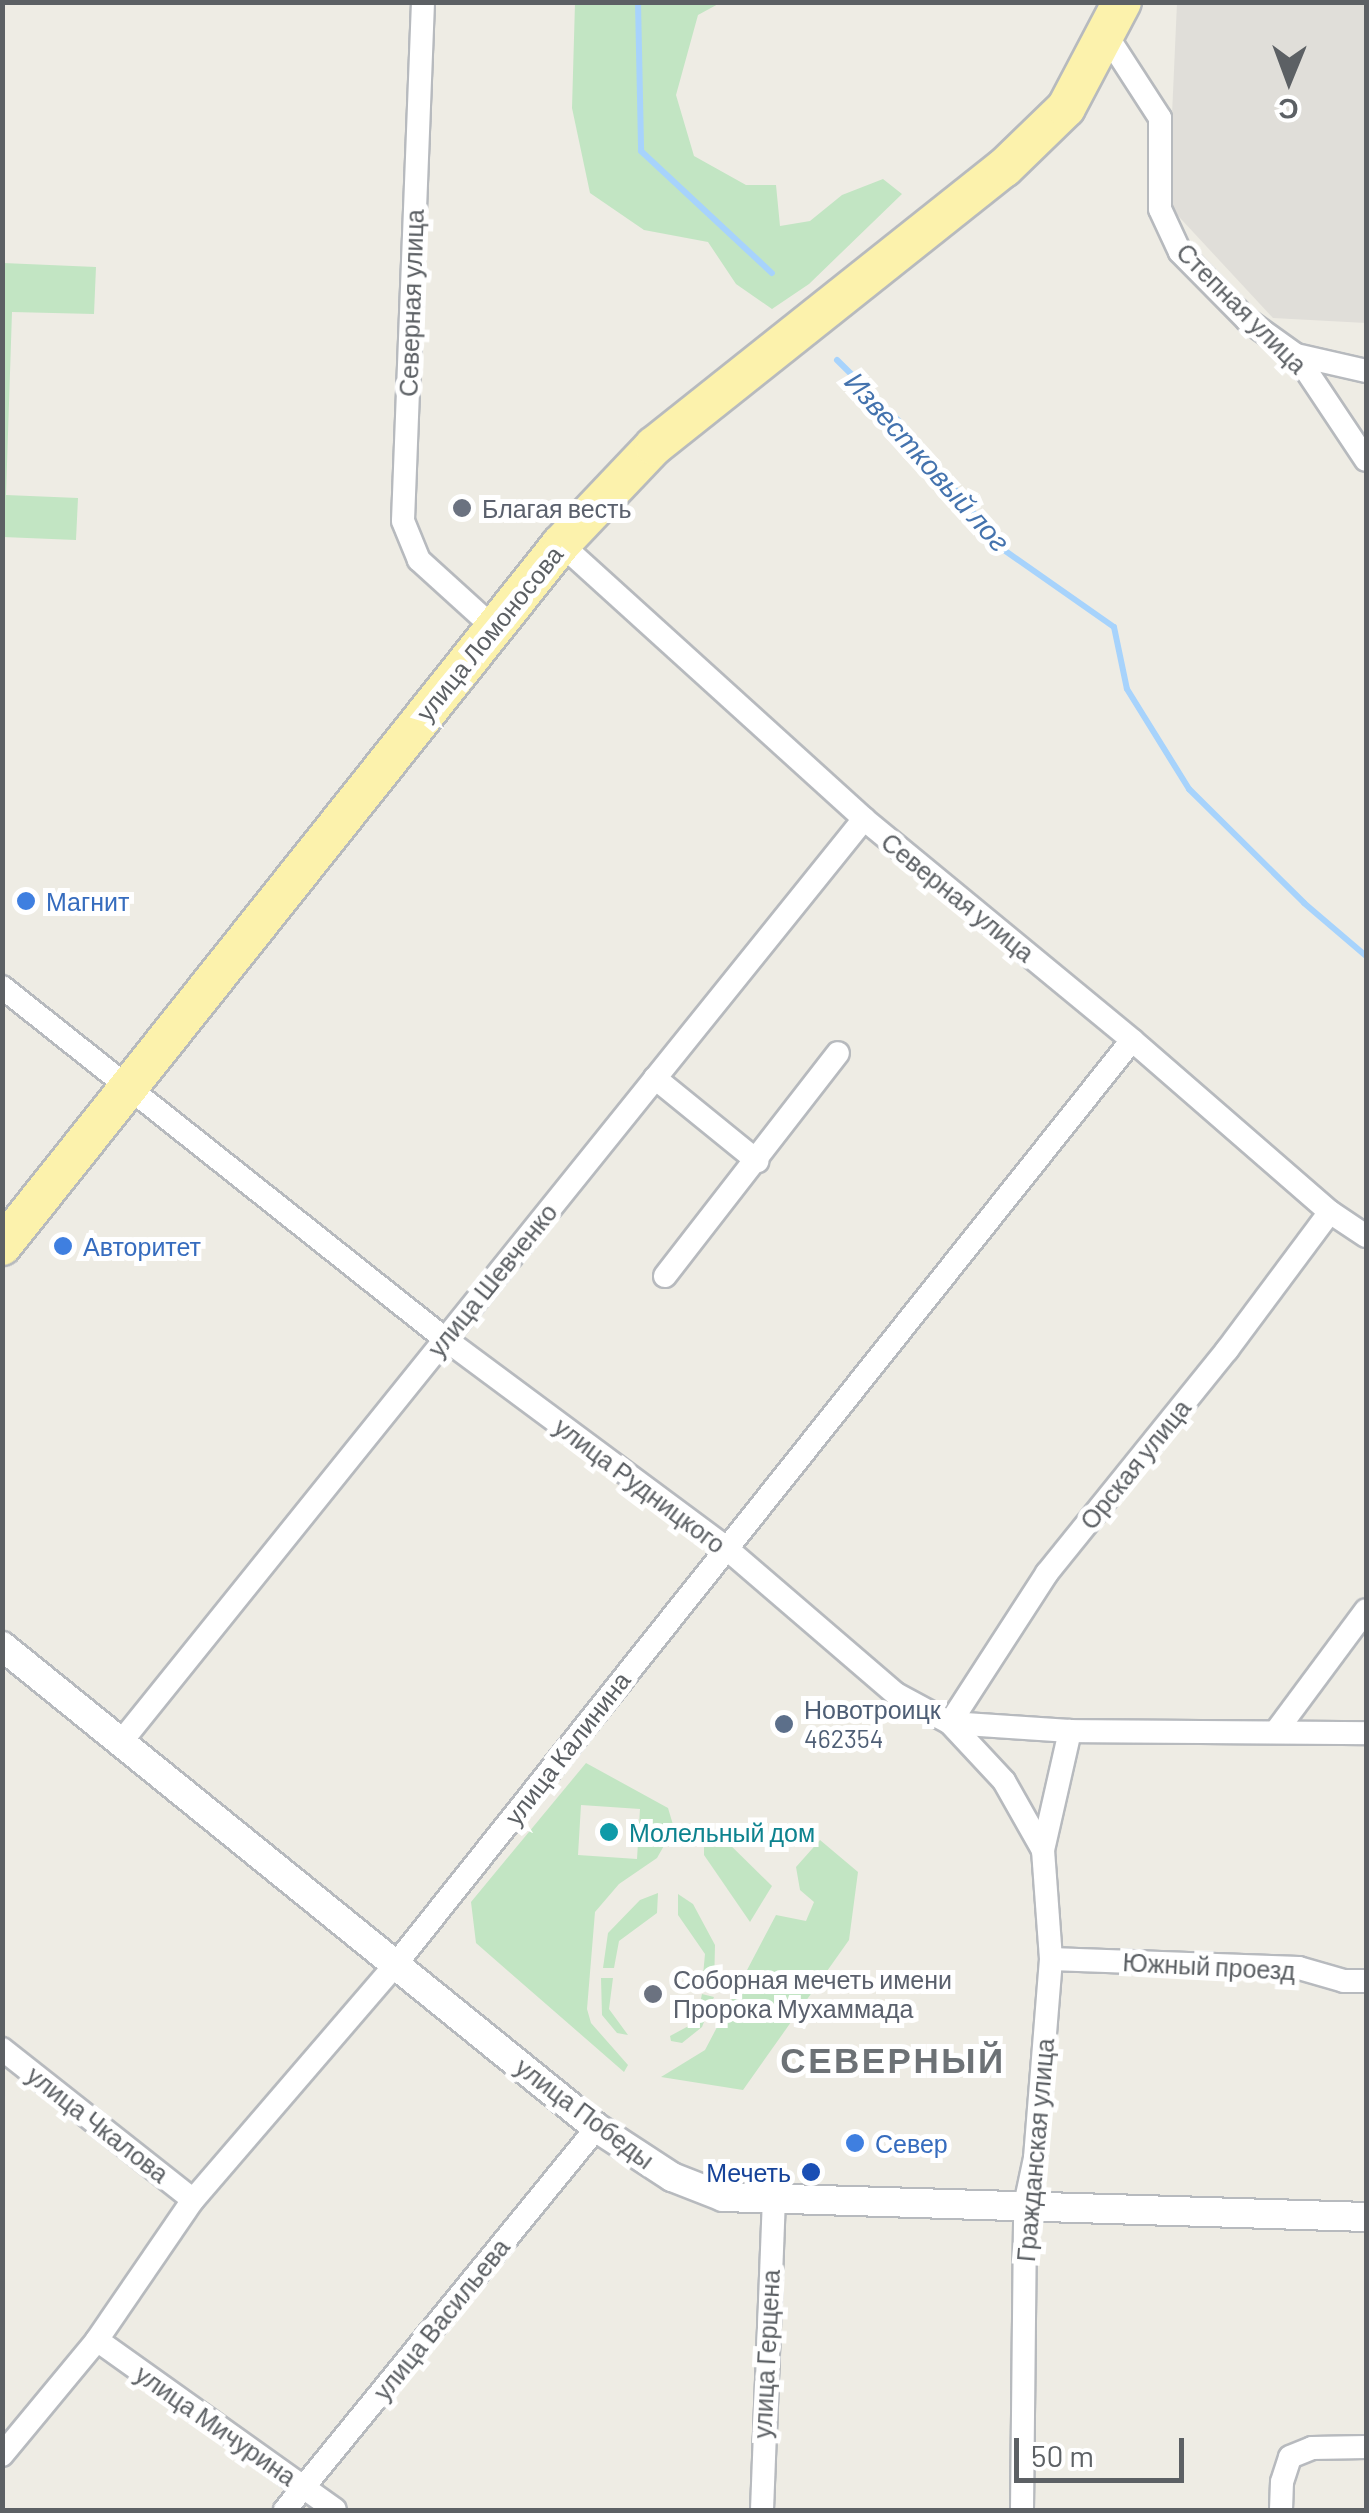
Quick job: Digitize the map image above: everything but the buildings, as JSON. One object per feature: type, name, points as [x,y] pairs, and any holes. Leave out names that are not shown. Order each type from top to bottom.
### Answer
[{"type":"main road","name":"улица Ломоносова","points":[[2,1246],[561,544],[654,446],[1004,168],[1066,108],[1115,19]]},
{"type":"street","name":"Северная улица","points":[[423,2],[403,521],[419,560],[493,628]]},
{"type":"street","name":"Степная улица","points":[[1115,19],[1160,118],[1160,210],[1180,252],[1248,320],[1296,355],[1366,460]]},
{"type":"street","points":[[1296,355],[1366,371]]},
{"type":"street","name":"Северная улица","points":[[561,544],[864,819],[1132,1040],[1330,1212],[1366,1236]]},
{"type":"street","name":"улица Шевченко","points":[[121,1742],[864,819]]},
{"type":"street","name":"улица Рудницкого","points":[[2,987],[445,1339],[726,1548],[896,1694],[950,1723],[1070,1731],[1366,1733]]},
{"type":"street","name":"улица Калинина","points":[[5,2448],[97,2340],[193,2200],[396,1964],[1132,1040]]},
{"type":"street","points":[[665,1276],[838,1053]]},
{"type":"street","points":[[655,1078],[757,1161]]},
{"type":"street","name":"Орская улица","points":[[950,1723],[1047,1572],[1227,1350],[1330,1212]]},
{"type":"street","points":[[1277,1730],[1366,1610]]},
{"type":"street","name":"улица Победы","points":[[2,1646],[596,2128],[672,2177],[723,2197],[1366,2217]]},
{"type":"street","name":"Гражданская улица","points":[[950,1723],[1004,1781],[1043,1850]]},
{"type":"street","name":"Гражданская улица","points":[[1022,2510],[1026,2205],[1035,2158],[1050,1959],[1043,1850],[1070,1731]]},
{"type":"street","name":"Южный проезд","points":[[1050,1959],[1299,1968],[1344,1981],[1366,1981]]},
{"type":"street","name":"улица Чкалова","points":[[2,2049],[193,2200]]},
{"type":"street","name":"улица Васильева","points":[[284,2510],[596,2128]]},
{"type":"street","name":"улица Герцена","points":[[762,2510],[774,2198]]},
{"type":"street","name":"улица Мичурина","points":[[97,2340],[335,2510]]},
{"type":"street","points":[[1281,2510],[1282,2482],[1290,2457],[1312,2448],[1366,2448]]},
{"type":"shaded area","points":[[1177,3],[1366,3],[1366,323],[1273,318],[1168,205]]},
{"type":"green space","points":[[575,3],[720,3],[698,15],[676,95],[694,156],[746,185],[776,185],[780,226],[810,221],[842,195],[883,179],[902,194],[809,284],[772,309],[736,284],[708,242],[644,230],[590,193],[572,108]]},
{"type":"green space","points":[[3,263],[96,267],[94,314],[12,312],[6,495],[78,498],[76,540],[3,537]]},
{"type":"green space","points":[[586,1763],[668,1808],[674,1828],[657,1858],[619,1884],[595,1912],[587,2009],[591,2023],[628,2065],[624,2072],[476,1943],[471,1902]],"holes":[[[581,1805],[640,1809],[637,1859],[578,1855]]]},
{"type":"green space","points":[[714,1829],[772,1886],[750,1922],[704,1855],[704,1840]]},
{"type":"green space","points":[[820,1840],[858,1872],[849,1940],[743,2090],[661,2077],[705,2050],[776,1915],[806,1921],[814,1902],[800,1890],[796,1867]]},
{"type":"green space","points":[[658,1893],[657,1913],[619,1941],[614,1968],[603,1968],[608,1933],[640,1900]]},
{"type":"green space","points":[[678,1894],[693,1904],[715,1945],[714,1988],[702,1986],[705,1954],[678,1915]]},
{"type":"green space","points":[[601,1978],[613,1978],[609,2009],[628,2035],[617,2033],[602,2015]]},
{"type":"green space","points":[[702,1994],[714,1997],[702,2027],[682,2043],[671,2041],[670,2036],[696,2022]]},
{"type":"waterway","name":"Известковый лог","points":[[638,2],[641,151],[772,273]]},
{"type":"waterway","name":"Известковый лог","points":[[837,360],[903,425],[1004,550],[1114,627],[1127,689],[1189,789],[1304,903],[1366,956]]},
{"type":"place","name":"Благая весть","points":[[462,508]]},
{"type":"place","name":"Магнит","points":[[26,901]]},
{"type":"place","name":"Авторитет","points":[[63,1246]]},
{"type":"place","name":"Новотроицк 462354","points":[[784,1724]]},
{"type":"place","name":"Молельный дом","points":[[609,1832]]},
{"type":"place","name":"Соборная мечеть имени Пророка Мухаммада","points":[[653,1994]]},
{"type":"place","name":"Север","points":[[855,2143]]},
{"type":"place","name":"Мечеть","points":[[811,2172]]},
{"type":"district","name":"СЕВЕРНЫЙ","points":[[893,2059]]}]
